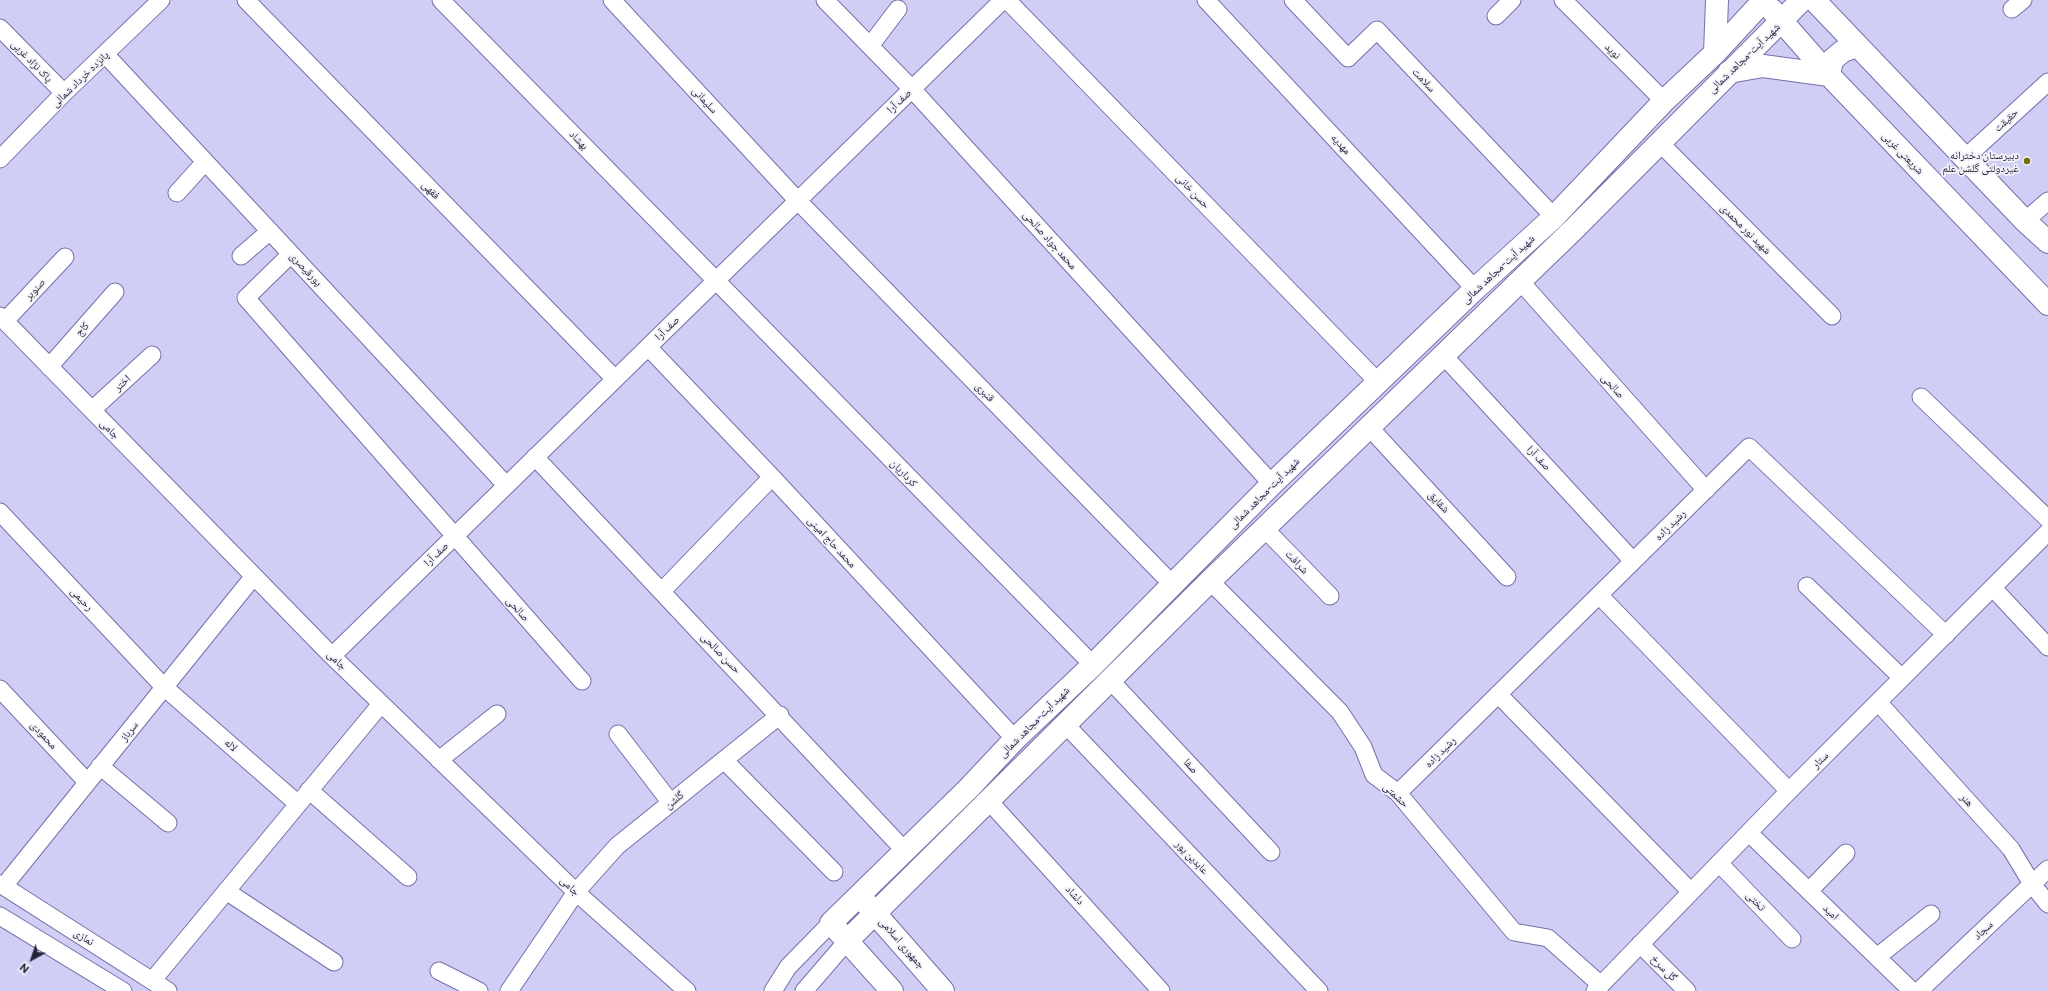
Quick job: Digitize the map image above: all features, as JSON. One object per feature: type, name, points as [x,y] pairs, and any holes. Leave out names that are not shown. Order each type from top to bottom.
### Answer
[{"type":"main road","points":[[1715,53],[1717,0]]},
{"type":"main road","name":"شهید آیت-مجاهد شمالی","points":[[848,940],[1210,581],[1444,356],[1729,72],[1783,21],[1802,0]]},
{"type":"main road","points":[[1814,0],[2025,221],[2048,242]]},
{"type":"main road","name":"شهید آیت-مجاهد شمالی","points":[[831,923],[1272,484],[1475,289],[1554,217],[1664,101],[1715,53],[1762,1]]},
{"type":"main road","name":"شریعتی غربی","points":[[1762,1],[1783,21],[1829,75],[2048,304]]},
{"type":"main road","points":[[1729,72],[1763,66],[1829,75],[1832,60],[1843,51],[1857,46]]},
{"type":"main road","points":[[1689,77],[1708,93]]},
{"type":"main road","name":"جمهوری اسلامی","points":[[858,896],[875,912],[943,991]]},
{"type":"main road","points":[[831,923],[848,940],[892,991]]},
{"type":"street","name":"پانزده خرداد شمالی","points":[[0,159],[64,93],[161,0]]},
{"type":"street","name":"فقهی","points":[[246,0],[615,379]]},
{"type":"street","name":"بهشاد","points":[[442,0],[716,281]]},
{"type":"street","name":"سلیمانی","points":[[612,0],[798,201]]},
{"type":"street","name":"محمد جواد صالحی","points":[[825,0],[912,89],[1272,484]]},
{"type":"street","name":"صف آرا","points":[[332,656],[1003,0]]},
{"type":"street","name":"حسن خانی","points":[[1007,0],[1378,382]]},
{"type":"street","name":"مهدیه","points":[[1206,0],[1475,289]]},
{"type":"street","name":"سلامت","points":[[1293,0],[1348,58],[1377,30],[1554,217]]},
{"type":"street","points":[[1496,16],[1512,0]]},
{"type":"street","name":"نوید","points":[[1563,0],[1664,101]]},
{"type":"street","points":[[870,46],[898,9]]},
{"type":"street","name":"پاک نژاد غربی","points":[[0,28],[64,93]]},
{"type":"street","name":"پورقیصری","points":[[105,54],[506,485]]},
{"type":"street","name":"حقیقت","points":[[1965,158],[2048,82]]},
{"type":"street","name":"شهید نور محمدی","points":[[1659,142],[1832,316]]},
{"type":"street","points":[[177,192],[205,162]]},
{"type":"street","name":"قنبری","points":[[798,201],[1172,584]]},
{"type":"street","points":[[2025,221],[2048,201]]},
{"type":"street","points":[[241,256],[270,231]]},
{"type":"street","name":"صالحی","points":[[291,254],[246,298],[454,537],[582,681]]},
{"type":"street","name":"صنوبر","points":[[2,319],[65,257]]},
{"type":"street","name":"کرداریان","points":[[716,281],[1092,664]]},
{"type":"street","name":"صالحی","points":[[1520,281],[1706,490]]},
{"type":"street","name":"کاج","points":[[50,367],[115,292]]},
{"type":"street","name":"جامی","points":[[2,319],[332,656],[576,892],[687,991]]},
{"type":"street","name":"محمد حاج امینی","points":[[648,347],[772,477],[1015,739]]},
{"type":"street","name":"اختر","points":[[92,410],[152,355]]},
{"type":"street","name":"صف آرا","points":[[1444,356],[1633,561]]},
{"type":"street","points":[[1922,397],[2048,519]]},
{"type":"street","name":"شقایق","points":[[1370,428],[1508,576]]},
{"type":"street","name":"رشید زاده","points":[[1398,794],[1750,446],[1946,635]]},
{"type":"street","name":"حسن صالحی","points":[[535,457],[906,850]]},
{"type":"street","points":[[662,592],[772,477]]},
{"type":"street","name":"رحیمی","points":[[0,512],[164,686]]},
{"type":"street","name":"شرافت","points":[[1264,529],[1330,596]]},
{"type":"street","name":"ستار","points":[[1598,988],[1690,892],[2048,532]]},
{"type":"street","name":"سرباز","points":[[2,885],[254,576]]},
{"type":"street","name":"حشمتی","points":[[1210,581],[1340,712],[1363,747],[1374,775],[1398,794],[1514,932],[1548,938],[1598,988]]},
{"type":"street","points":[[1806,586],[1902,678]]},
{"type":"street","points":[[1993,588],[2048,647]]},
{"type":"street","points":[[1598,595],[1789,792]]},
{"type":"street","name":"صفا","points":[[1110,680],[1271,852]]},
{"type":"street","name":"لاله","points":[[164,686],[298,804]]},
{"type":"street","name":"محمودی","points":[[0,689],[87,782]]},
{"type":"street","points":[[1498,694],[1690,892]]},
{"type":"street","name":"هنر","points":[[1878,702],[2011,848],[2032,884],[2048,904]]},
{"type":"street","points":[[152,981],[381,704]]},
{"type":"street","points":[[439,760],[497,714]]},
{"type":"street","name":"گلشن","points":[[509,991],[576,892],[617,846],[780,715]]},
{"type":"street","name":"عابدین پور","points":[[1065,724],[1319,991]]},
{"type":"street","points":[[618,734],[671,803]]},
{"type":"street","points":[[724,760],[834,872]]},
{"type":"street","points":[[100,766],[168,823]]},
{"type":"street","points":[[309,790],[408,877]]},
{"type":"street","name":"دلشاد","points":[[988,800],[1161,991]]},
{"type":"street","name":"امید","points":[[1749,833],[1912,991]]},
{"type":"street","points":[[1809,891],[1846,853]]},
{"type":"street","name":"تختی","points":[[1719,863],[1792,939]]},
{"type":"street","name":"سجاد","points":[[1919,991],[2048,869]]},
{"type":"street","name":"نمازی","points":[[2,885],[168,991]]},
{"type":"street","points":[[226,891],[334,962]]},
{"type":"street","points":[[1877,957],[1931,914]]},
{"type":"street","points":[[1,919],[123,991]]},
{"type":"street","name":"شهید آیت-مجاهد شمالی","points":[[773,991],[788,967],[831,923]]},
{"type":"street","name":"شهید آیت-مجاهد شمالی","points":[[804,991],[848,940]]},
{"type":"street","name":"گل سرخ","points":[[1640,944],[1687,991]]},
{"type":"street","points":[[439,971],[479,991]]},
{"type":"place","name":"دبیرستان دخترانه غیردولتی گلشن علم","points":[[2027,161]]}]
